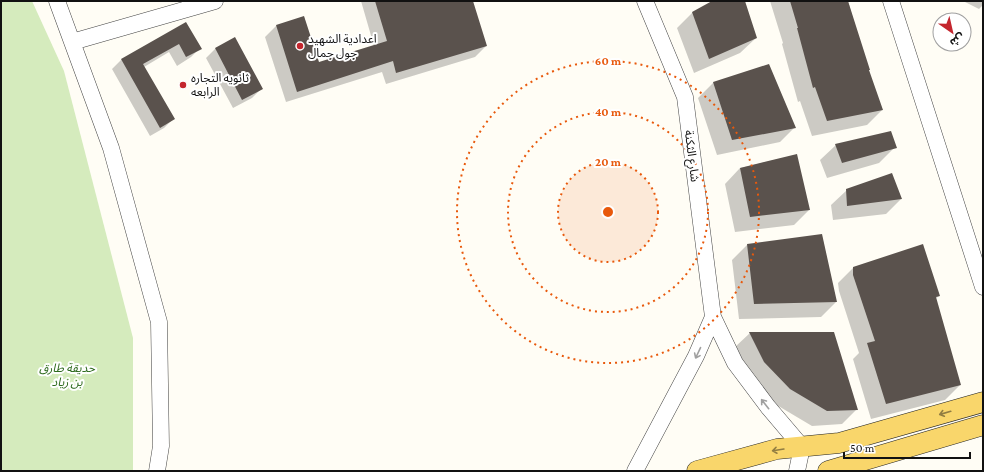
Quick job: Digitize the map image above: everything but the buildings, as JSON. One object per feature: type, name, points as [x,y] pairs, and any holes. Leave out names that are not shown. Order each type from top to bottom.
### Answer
[{"type":"main road","points":[[697,471],[777,449],[840,443],[983,402]]},
{"type":"main road","points":[[828,471],[983,425]]},
{"type":"street","points":[[57,1],[111,148],[159,322],[161,446],[157,471]]},
{"type":"street","points":[[72,42],[215,1]]},
{"type":"street","name":"شارع الثكنة","points":[[645,1],[685,97],[713,318]]},
{"type":"street","points":[[891,1],[983,287]]},
{"type":"street","points":[[713,318],[735,363],[768,407],[802,447],[797,471]]},
{"type":"street","points":[[634,471],[696,356],[713,318]]},
{"type":"green space","name":"حديقة طارق بن زياد","points":[[1,1],[32,1],[64,71],[133,338],[133,471],[1,471]]},
{"type":"place","name":"اعدادية الشهيد جول جمال","points":[[300,46]]},
{"type":"place","name":"ثانويه التجاره الرابعه","points":[[183,85]]}]
